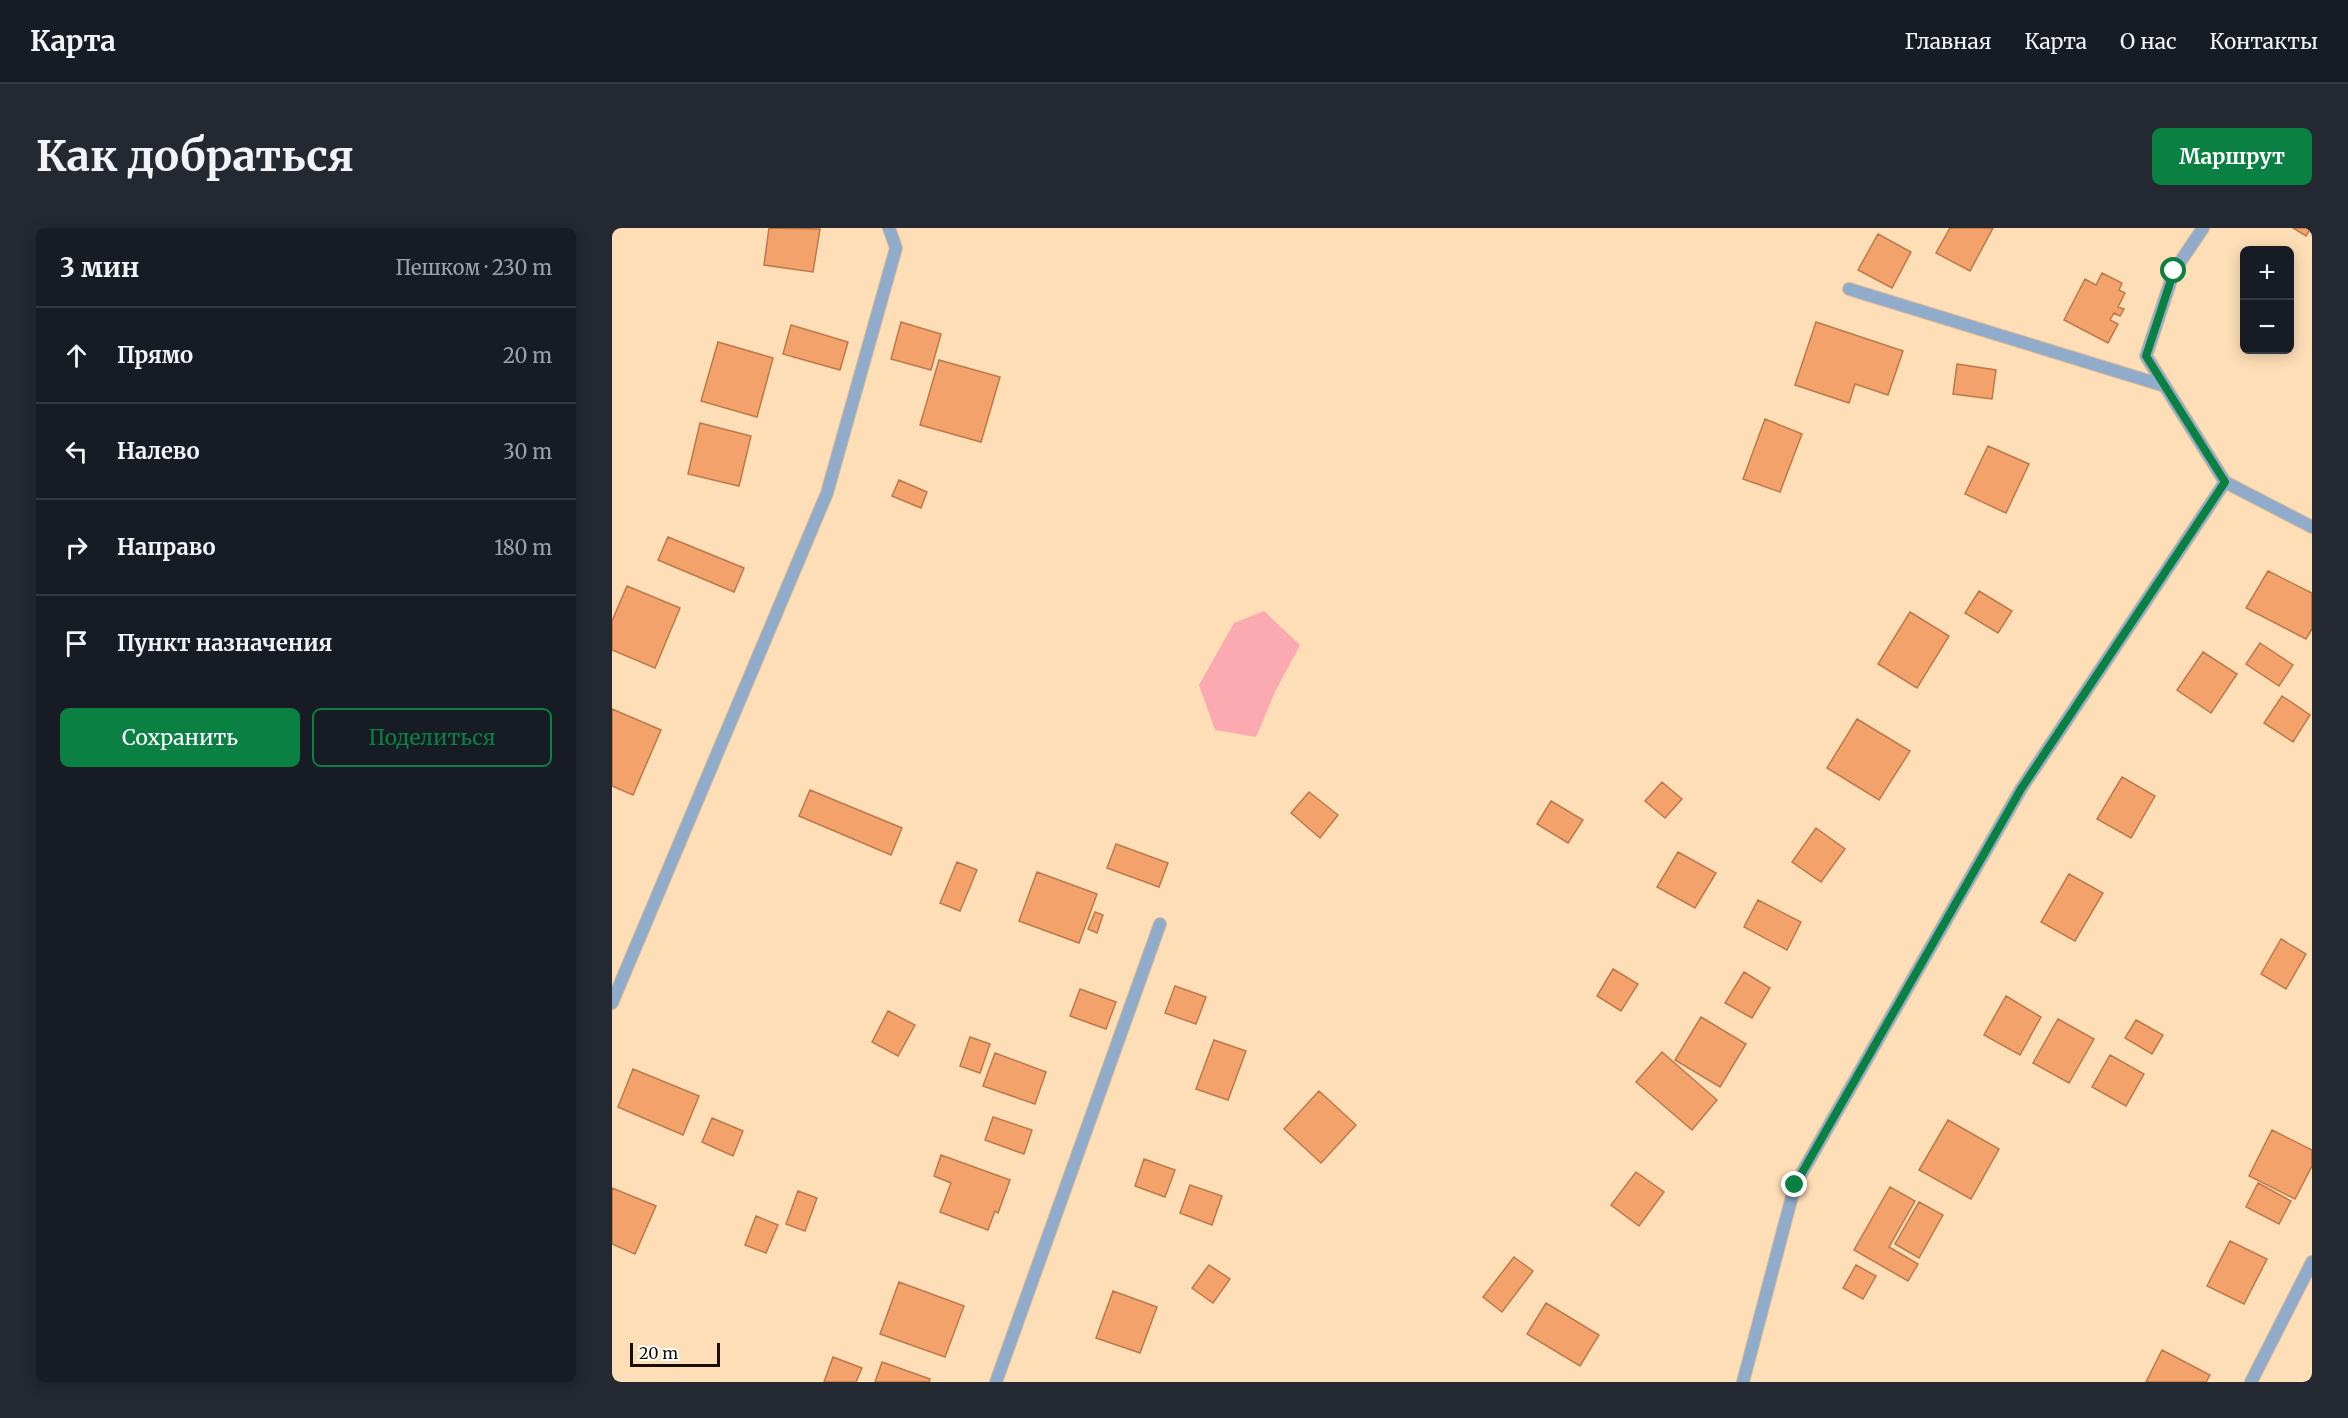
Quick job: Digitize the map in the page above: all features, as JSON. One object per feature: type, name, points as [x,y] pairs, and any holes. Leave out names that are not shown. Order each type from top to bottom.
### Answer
[{"type":"lane","points":[[612,1003],[827,493],[896,248],[889,228]]},
{"type":"lane","points":[[2203,228],[2174,271],[2146,356],[2225,482],[2312,526]]},
{"type":"lane","points":[[1849,289],[2165,386]]},
{"type":"lane","points":[[1743,1382],[1795,1185],[2021,789],[2225,482]]},
{"type":"lane","points":[[996,1382],[1160,924]]},
{"type":"lane","points":[[2251,1382],[2312,1262]]},
{"type":"shaded area","points":[[1264,611],[1300,645],[1276,690],[1256,737],[1215,730],[1199,685],[1234,623]]},
{"type":"building","points":[[769,228],[820,229],[813,272],[764,265]]},
{"type":"building","points":[[1950,228],[1993,228],[1970,271],[1936,253]]},
{"type":"building","points":[[2293,228],[2311,228],[2306,236]]},
{"type":"building","points":[[1878,234],[1911,252],[1892,288],[1858,270]]},
{"type":"building","points":[[2102,273],[2122,283],[2119,290],[2125,293],[2118,307],[2124,309],[2120,316],[2114,313],[2110,320],[2118,324],[2108,343],[2064,320],[2085,279],[2096,285]]},
{"type":"building","points":[[901,322],[941,334],[931,370],[891,359]]},
{"type":"building","points":[[1816,322],[1903,351],[1888,395],[1855,384],[1849,403],[1795,385]]},
{"type":"building","points":[[791,325],[848,342],[840,370],[783,354]]},
{"type":"building","points":[[718,342],[773,358],[757,417],[701,401]]},
{"type":"building","points":[[939,360],[1000,377],[981,442],[920,425]]},
{"type":"building","points":[[1957,364],[1996,370],[1992,399],[1953,394]]},
{"type":"building","points":[[1765,419],[1802,434],[1780,492],[1743,479]]},
{"type":"building","points":[[700,423],[751,436],[739,486],[688,474]]},
{"type":"building","points":[[1988,446],[2029,464],[2006,513],[1965,494]]},
{"type":"building","points":[[899,480],[927,492],[921,508],[892,496]]},
{"type":"building","points":[[668,537],[744,568],[734,592],[658,560]]},
{"type":"building","points":[[2268,571],[2312,593],[2312,629],[2306,639],[2246,608]]},
{"type":"building","points":[[627,586],[680,608],[655,668],[612,650],[612,621]]},
{"type":"building","points":[[1979,591],[2012,611],[1998,633],[1965,613]]},
{"type":"building","points":[[1910,612],[1949,636],[1917,688],[1878,664]]},
{"type":"building","points":[[2260,643],[2293,665],[2279,686],[2246,664]]},
{"type":"building","points":[[2203,652],[2237,674],[2211,713],[2177,690]]},
{"type":"building","points":[[2282,696],[2310,715],[2293,742],[2264,723]]},
{"type":"building","points":[[612,709],[661,730],[633,795],[612,786]]},
{"type":"building","points":[[1857,719],[1910,751],[1879,800],[1827,768]]},
{"type":"building","points":[[2122,777],[2155,796],[2131,838],[2097,819]]},
{"type":"building","points":[[1662,782],[1682,799],[1665,818],[1645,801]]},
{"type":"building","points":[[810,790],[902,828],[891,855],[799,816]]},
{"type":"building","points":[[1309,792],[1338,815],[1320,838],[1291,813]]},
{"type":"building","points":[[1551,801],[1583,820],[1568,843],[1537,824]]},
{"type":"building","points":[[1816,828],[1845,849],[1821,882],[1792,862]]},
{"type":"building","points":[[1116,844],[1168,863],[1159,887],[1107,868]]},
{"type":"building","points":[[1678,852],[1716,873],[1695,908],[1657,887]]},
{"type":"building","points":[[957,862],[977,870],[960,911],[940,903]]},
{"type":"building","points":[[1037,872],[1097,894],[1079,943],[1019,921]]},
{"type":"building","points":[[2069,874],[2103,893],[2075,941],[2041,922]]},
{"type":"building","points":[[1758,900],[1801,922],[1787,950],[1744,927]]},
{"type":"building","points":[[1095,912],[1103,915],[1097,933],[1088,929]]},
{"type":"building","points":[[2281,939],[2306,954],[2286,989],[2261,974]]},
{"type":"building","points":[[1613,969],[1638,984],[1621,1011],[1597,996]]},
{"type":"building","points":[[1744,972],[1770,988],[1752,1018],[1725,1003]]},
{"type":"building","points":[[1175,986],[1206,997],[1196,1024],[1165,1013]]},
{"type":"building","points":[[1080,989],[1116,1002],[1106,1029],[1070,1016]]},
{"type":"building","points":[[2006,996],[2041,1017],[2020,1055],[1984,1035]]},
{"type":"building","points":[[888,1011],[915,1025],[898,1056],[872,1042]]},
{"type":"building","points":[[1701,1017],[1746,1044],[1720,1087],[1675,1060]]},
{"type":"building","points":[[2058,1019],[2094,1039],[2069,1083],[2033,1063]]},
{"type":"building","points":[[2136,1020],[2163,1035],[2152,1054],[2125,1038]]},
{"type":"building","points":[[970,1037],[990,1044],[980,1073],[960,1066]]},
{"type":"building","points":[[1214,1040],[1246,1051],[1228,1100],[1196,1089]]},
{"type":"building","points":[[1662,1052],[1717,1100],[1692,1130],[1636,1082]]},
{"type":"building","points":[[995,1053],[1046,1072],[1035,1104],[983,1086]]},
{"type":"building","points":[[2110,1055],[2144,1074],[2126,1106],[2092,1087]]},
{"type":"building","points":[[633,1069],[699,1096],[683,1135],[618,1107]]},
{"type":"building","points":[[1319,1091],[1356,1125],[1321,1163],[1284,1129]]},
{"type":"building","points":[[993,1117],[1032,1130],[1024,1154],[985,1140]]},
{"type":"building","points":[[712,1118],[743,1131],[733,1156],[702,1142]]},
{"type":"building","points":[[1948,1120],[1999,1149],[1971,1199],[1919,1170]]},
{"type":"building","points":[[2272,1130],[2312,1150],[2312,1166],[2295,1199],[2249,1176]]},
{"type":"building","points":[[941,1155],[1010,1180],[998,1213],[995,1211],[988,1230],[940,1212],[951,1183],[934,1176]]},
{"type":"building","points":[[1144,1159],[1175,1170],[1165,1197],[1135,1186]]},
{"type":"building","points":[[1636,1172],[1664,1192],[1639,1226],[1611,1205]]},
{"type":"building","points":[[2258,1183],[2291,1201],[2279,1224],[2246,1207]]},
{"type":"building","points":[[1190,1185],[1222,1196],[1212,1225],[1180,1213]]},
{"type":"building","points":[[1890,1187],[1915,1201],[1889,1247],[1918,1264],[1908,1281],[1854,1250]]},
{"type":"building","points":[[612,1188],[656,1206],[635,1254],[612,1244]]},
{"type":"building","points":[[798,1191],[817,1198],[805,1231],[786,1224]]},
{"type":"building","points":[[1919,1202],[1943,1215],[1919,1258],[1895,1244]]},
{"type":"building","points":[[756,1216],[778,1225],[766,1253],[745,1245]]},
{"type":"building","points":[[2230,1241],[2267,1259],[2244,1304],[2207,1286]]},
{"type":"building","points":[[1514,1257],[1533,1271],[1502,1312],[1483,1297]]},
{"type":"building","points":[[1209,1265],[1230,1279],[1213,1303],[1192,1288]]},
{"type":"building","points":[[1856,1265],[1876,1276],[1863,1299],[1843,1288]]},
{"type":"building","points":[[899,1282],[964,1306],[945,1357],[880,1334]]},
{"type":"building","points":[[1113,1291],[1157,1307],[1140,1353],[1096,1338]]},
{"type":"building","points":[[1546,1303],[1599,1335],[1580,1366],[1527,1334]]},
{"type":"building","points":[[2162,1350],[2210,1375],[2206,1382],[2146,1382]]},
{"type":"building","points":[[833,1357],[862,1368],[856,1382],[824,1382]]},
{"type":"building","points":[[882,1362],[930,1379],[929,1382],[875,1382]]},
{"type":"route","points":[[1795,1185],[2021,789],[2225,482],[2146,356],[2174,271]]}]
